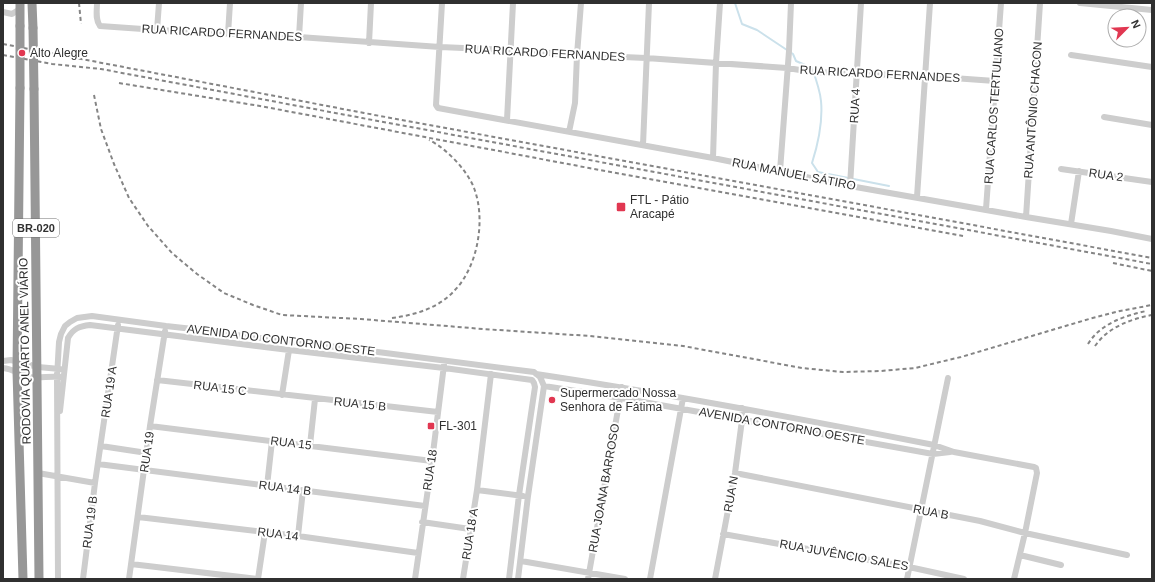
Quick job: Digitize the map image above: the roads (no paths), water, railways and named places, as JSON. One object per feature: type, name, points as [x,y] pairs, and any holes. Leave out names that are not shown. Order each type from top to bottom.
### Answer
[{"type":"highway","name":"RODOVIA QUARTO ANEL VIÁRIO","points":[[32,3],[38,367],[38,473],[41,577]]},
{"type":"highway","name":"RODOVIA QUARTO ANEL VIÁRIO","points":[[20,6],[17,372],[23,579]]},
{"type":"street","name":"RUA RICARDO FERNANDES","points":[[97,3],[97,22],[100,26],[299,37],[369,43],[646,58],[787,68],[814,72],[925,76],[995,81]]},
{"type":"street","points":[[157,30],[160,3]]},
{"type":"street","points":[[228,34],[230,3]]},
{"type":"street","points":[[299,37],[301,3]]},
{"type":"street","points":[[369,43],[371,3]]},
{"type":"street","points":[[440,47],[442,3]]},
{"type":"street","points":[[506,120],[513,3]]},
{"type":"street","points":[[569,132],[575,103],[581,3]]},
{"type":"street","points":[[643,145],[649,3]]},
{"type":"street","points":[[713,158],[716,63],[720,3]]},
{"type":"street","points":[[780,172],[791,3]]},
{"type":"street","name":"RUA 4","points":[[850,186],[861,3]]},
{"type":"street","points":[[916,197],[930,3]]},
{"type":"street","name":"RUA CARLOS TERTULIANO","points":[[986,209],[1001,3]]},
{"type":"street","name":"RUA ANTÔNIO CHACON","points":[[1026,217],[1040,3]]},
{"type":"street","points":[[1080,3],[1105,4],[1152,10]]},
{"type":"street","points":[[3,12],[12,14],[20,6]]},
{"type":"street","name":"RUA MANUEL SÁTIRO","points":[[440,47],[436,106],[438,108],[713,158],[850,186],[1152,239]]},
{"type":"street","points":[[1071,55],[1152,67]]},
{"type":"street","points":[[1104,117],[1152,125]]},
{"type":"street","name":"RUA 2","points":[[1061,169],[1152,182]]},
{"type":"street","points":[[1071,224],[1078,171]]},
{"type":"street","points":[[1152,232],[1152,239]]},
{"type":"street","name":"AVENIDA DO CONTORNO OESTE","points":[[58,419],[57,368],[58,349],[61,334],[65,326],[70,322],[77,318],[92,316],[259,338],[370,350],[532,372],[536,374]]},
{"type":"street","name":"RUA 19 A","points":[[98,464],[119,320]]},
{"type":"street","name":"AVENIDA DO CONTORNO OESTE","points":[[58,419],[68,338],[71,332],[76,328],[90,325],[532,380],[535,387],[519,495]]},
{"type":"street","name":"RUA 19","points":[[129,579],[150,426],[166,326]]},
{"type":"street","points":[[242,344],[243,336]]},
{"type":"street","points":[[258,346],[259,338]]},
{"type":"street","points":[[354,358],[355,349]]},
{"type":"street","points":[[282,395],[289,350]]},
{"type":"street","points":[[369,360],[370,350]]},
{"type":"street","points":[[3,361],[11,360],[38,367],[65,369]]},
{"type":"street","name":"RUA 18","points":[[414,579],[432,461],[445,360]]},
{"type":"street","points":[[3,368],[11,369],[22,375],[38,378],[64,378]]},
{"type":"street","name":"RUA 18 A","points":[[463,579],[477,490],[491,374]]},
{"type":"street","points":[[518,579],[544,386],[542,379],[536,374]]},
{"type":"street","name":"AVENIDA CONTORNO OESTE","points":[[536,374],[622,386],[742,408],[934,445],[954,452],[1036,468],[1037,473],[1026,533]]},
{"type":"street","points":[[907,579],[948,378]]},
{"type":"street","name":"RUA 15 C","points":[[157,380],[282,395]]},
{"type":"street","points":[[582,392],[584,381]]},
{"type":"street","points":[[597,394],[599,383]]},
{"type":"street","name":"AVENIDA CONTORNO OESTE","points":[[544,386],[681,408],[933,454],[954,452]]},
{"type":"street","points":[[620,398],[622,386]]},
{"type":"street","name":"RUA 15 B","points":[[282,395],[438,412]]},
{"type":"street","name":"RUA JOANA BARROSO","points":[[589,576],[620,398]]},
{"type":"street","points":[[650,579],[683,398]]},
{"type":"street","points":[[310,445],[315,399]]},
{"type":"street","name":"RUA N","points":[[715,579],[735,473],[742,420],[742,408]]},
{"type":"street","points":[[58,419],[58,579]]},
{"type":"street","name":"RUA 15","points":[[150,426],[432,461]]},
{"type":"street","points":[[845,438],[847,428]]},
{"type":"street","points":[[267,486],[272,441]]},
{"type":"street","points":[[101,446],[147,453]]},
{"type":"street","name":"RUA 14 B","points":[[98,464],[425,506]]},
{"type":"street","name":"RUA 19 B","points":[[83,579],[98,464]]},
{"type":"street","points":[[38,473],[95,483]]},
{"type":"street","name":"RUA B","points":[[735,473],[980,521],[1026,533],[1127,555]]},
{"type":"street","points":[[298,536],[303,490]]},
{"type":"street","points":[[477,490],[528,496]]},
{"type":"street","points":[[509,579],[519,495]]},
{"type":"street","name":"RUA 14","points":[[138,517],[298,536],[418,553]]},
{"type":"street","points":[[422,522],[470,529]]},
{"type":"street","points":[[131,564],[258,579],[265,532]]},
{"type":"street","points":[[1014,579],[1026,533]]},
{"type":"street","name":"RUA JUVÊNCIO SALES","points":[[724,534],[909,567],[964,579]]},
{"type":"street","points":[[1020,555],[1061,565]]},
{"type":"street","points":[[521,561],[589,576],[625,579]]},
{"type":"waterway","points":[[735,3],[742,24],[757,30],[793,54],[796,61],[812,68],[819,89],[821,101],[820,133],[812,163],[818,172],[889,186]]},
{"type":"railway","points":[[79,3],[81,24]]},
{"type":"railway","points":[[3,44],[364,113],[1152,258]]},
{"type":"railway","points":[[3,55],[52,64],[101,69],[1152,264]]},
{"type":"railway","points":[[119,83],[260,106],[963,236]]},
{"type":"railway","points":[[94,95],[101,129],[114,164],[129,198],[148,226],[172,253],[197,274],[224,293],[282,315],[361,319],[590,336],[683,346],[802,368],[843,372],[915,368],[961,357],[1089,319],[1152,305]]},
{"type":"railway","points":[[392,318],[426,310],[442,302],[449,296],[463,280],[478,242],[478,200],[471,181],[449,154],[429,140]]},
{"type":"railway","points":[[1113,263],[1152,271]]},
{"type":"railway","points":[[1088,344],[1099,331],[1113,322],[1129,315],[1146,311]]},
{"type":"railway","points":[[1095,346],[1100,339],[1120,325],[1152,315]]},
{"type":"place","name":"Alto Alegre","points":[[22,53]]},
{"type":"place","name":"FTL - Pátio Aracapé","points":[[621,207]]},
{"type":"place","name":"Supermercado Nossa Senhora de Fátima","points":[[552,400]]},
{"type":"place","name":"FL-301","points":[[431,426]]}]
